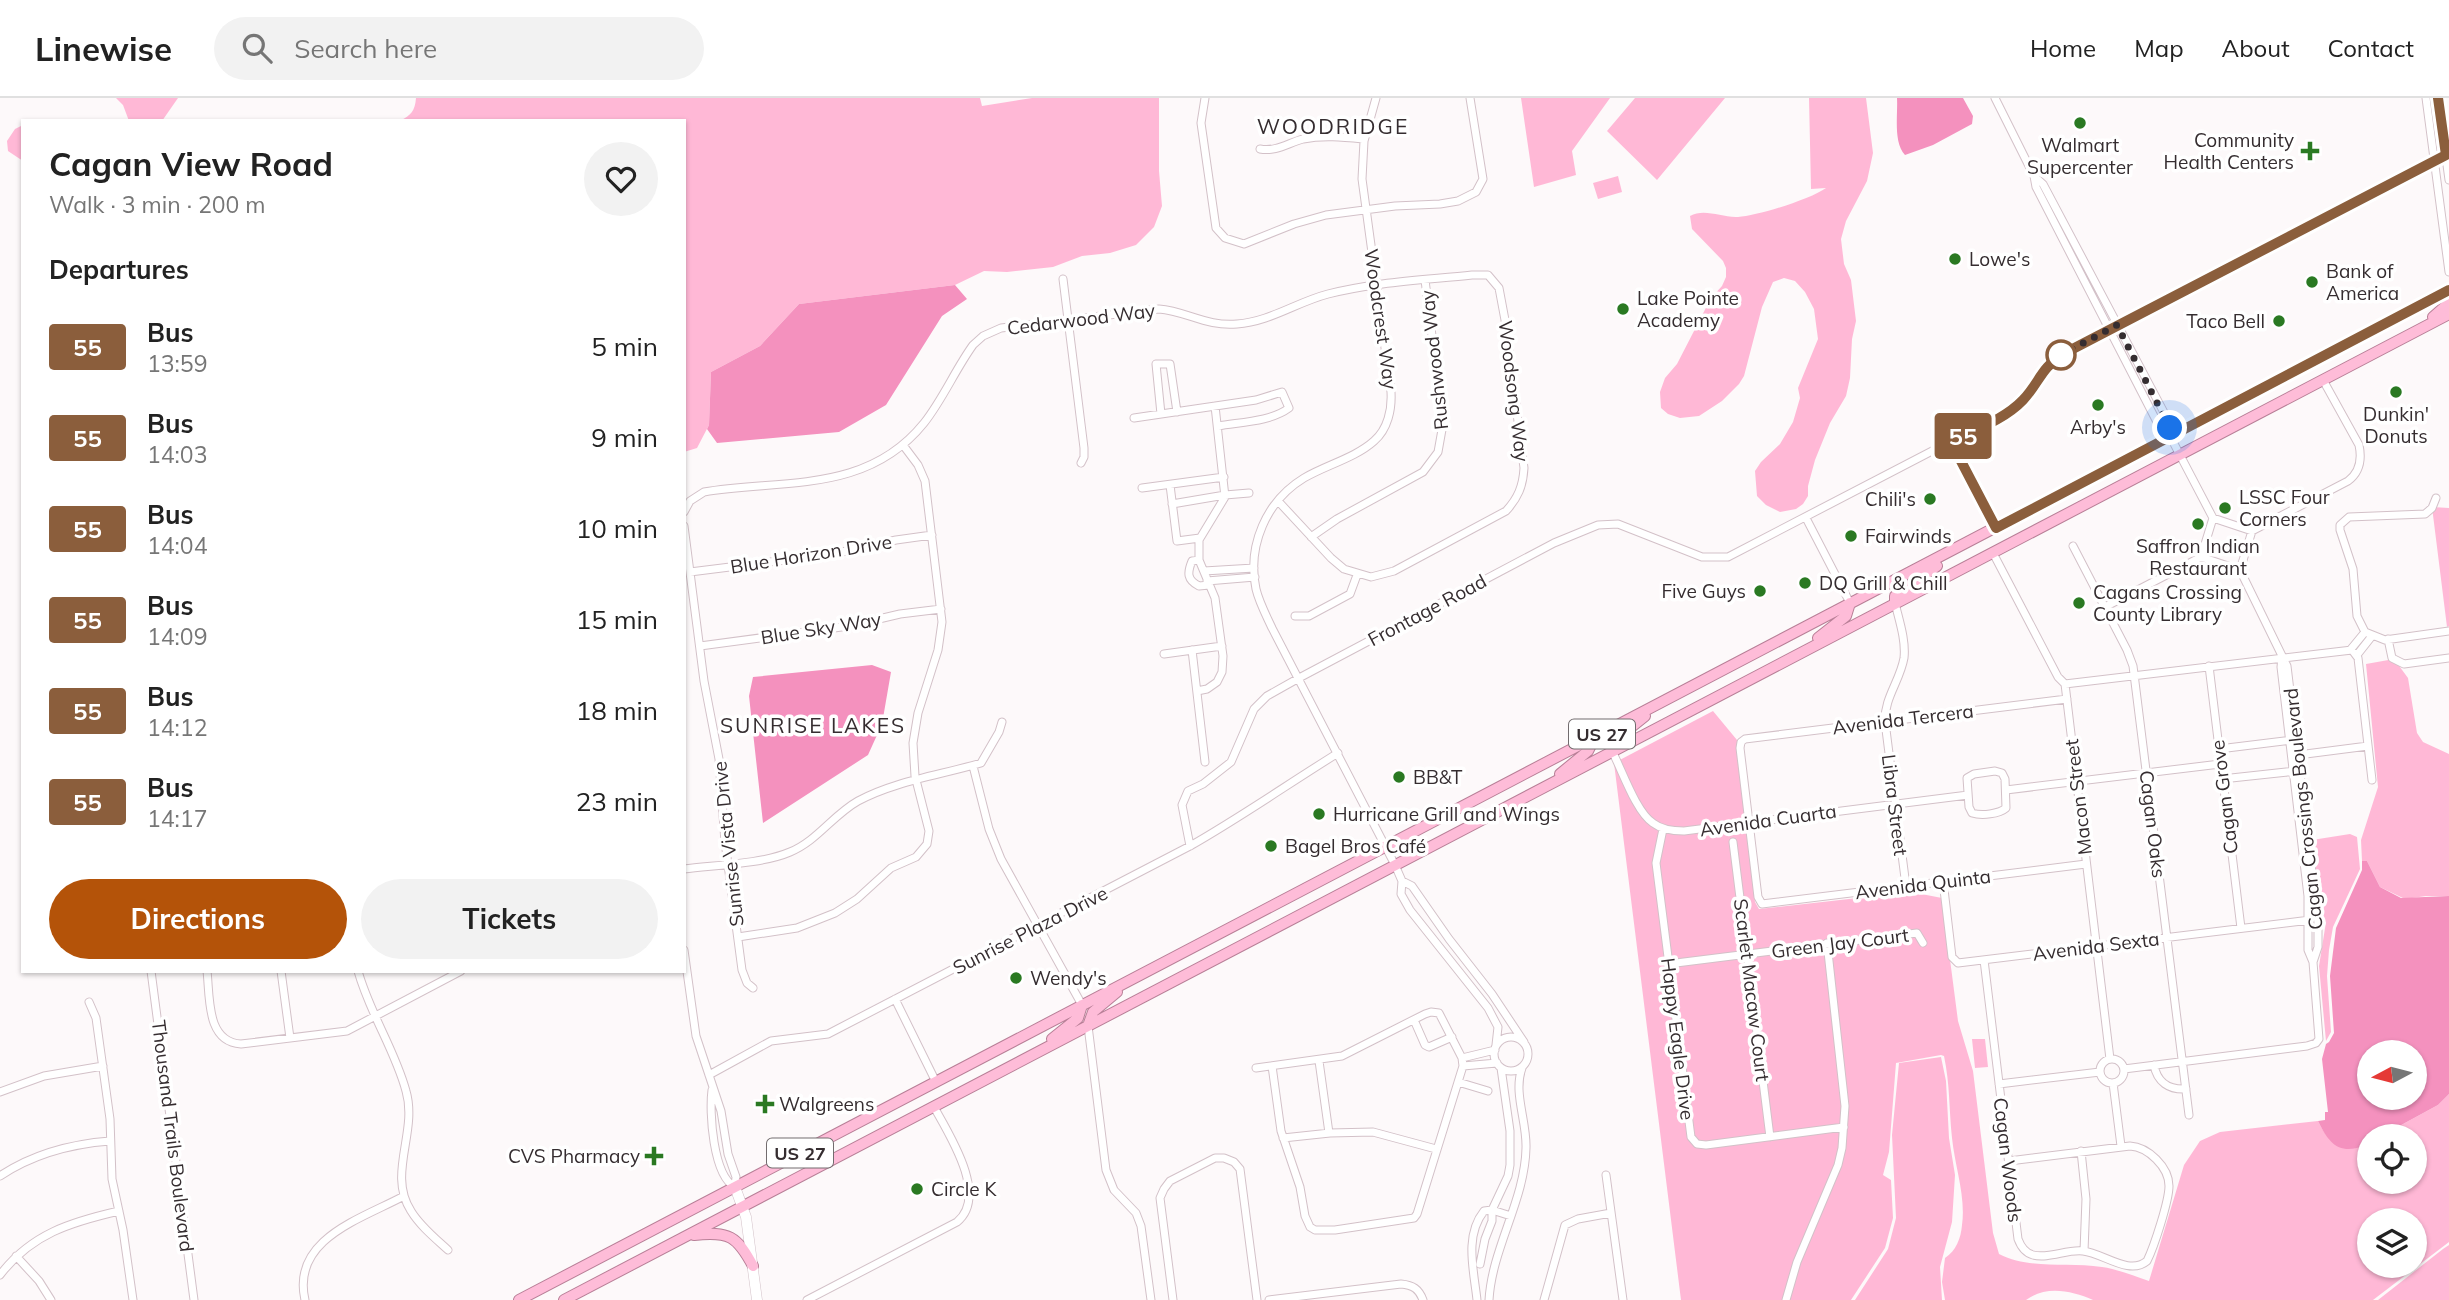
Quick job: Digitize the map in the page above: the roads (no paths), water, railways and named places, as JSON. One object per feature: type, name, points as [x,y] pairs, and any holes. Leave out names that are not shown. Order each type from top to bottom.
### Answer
[{"type":"highway","name":"US 27","points":[[519,1300],[2449,290]]},
{"type":"highway","points":[[2414,332],[2449,303]]},
{"type":"highway","name":"US 27","points":[[564,1300],[2449,314]]},
{"type":"highway","points":[[1895,603],[1895,596],[1906,586],[1931,569],[2020,522],[2028,511]]},
{"type":"highway","points":[[1794,657],[1846,616],[1850,603]]},
{"type":"highway","points":[[1612,751],[1620,736],[1667,699]]},
{"type":"highway","points":[[1541,789],[1588,751],[1595,737]]},
{"type":"highway","points":[[1088,1026],[1093,1012],[1136,977]]},
{"type":"highway","points":[[1035,1054],[1077,1018],[1082,1005]]},
{"type":"highway","points":[[685,1237],[711,1233],[731,1237],[744,1249],[753,1266]]},
{"type":"main road","points":[[735,1187],[743,1206],[757,1300]]},
{"type":"street","points":[[1205,98],[1201,123],[1210,201],[1216,228],[1220,235],[1244,244],[1309,219],[1365,209],[1449,203],[1476,192],[1481,184],[1483,169],[1470,98]]},
{"type":"street","name":"Woodcrest Way","points":[[1376,98],[1364,139],[1362,172],[1391,392],[1390,411],[1384,428],[1368,445],[1304,478],[1278,501],[1259,534],[1254,568],[1256,588],[1262,606],[1402,881]]},
{"type":"street","points":[[1995,98],[2035,176],[2039,194],[2158,425],[2170,436]]},
{"type":"street","points":[[2426,98],[2449,272]]},
{"type":"street","points":[[2438,98],[2449,180]]},
{"type":"street","points":[[1260,149],[1273,150],[1303,139],[1326,136],[1364,139]]},
{"type":"street","name":"Frontage Road","points":[[1190,846],[1182,805],[1188,791],[1203,784],[1231,762],[1254,709],[1267,696],[1299,678],[1555,543],[1598,525],[1618,524],[1702,557],[1728,557],[2011,410],[2024,399],[2050,363],[2117,325],[2446,155]]},
{"type":"street","points":[[2035,176],[2043,184],[2168,420],[2170,436],[2213,519],[2202,557]]},
{"type":"street","name":"Woodsong Way","points":[[1357,575],[1371,577],[1390,573],[1506,511],[1521,488],[1524,468],[1505,320],[1499,288],[1495,281],[1486,274],[1377,286]]},
{"type":"street","points":[[1063,279],[1084,447],[1081,463]]},
{"type":"street","name":"Rushwood Way","points":[[1311,537],[1337,519],[1423,472],[1438,452],[1443,424],[1425,280]]},
{"type":"street","name":"Cedarwood Way","points":[[686,508],[692,498],[704,492],[838,477],[869,466],[903,445],[926,421],[970,351],[983,336],[1008,326],[1158,309],[1177,312],[1201,321],[1237,324],[1261,319],[1329,293],[1377,286]]},
{"type":"street","points":[[1161,414],[1156,364],[1163,363],[1170,364],[1177,412]]},
{"type":"street","points":[[2213,519],[2252,531],[2348,481],[2357,470],[2361,455],[2359,445],[2323,380]]},
{"type":"street","points":[[1134,418],[1256,400],[1282,392],[1289,408],[1256,420],[1218,426]]},
{"type":"street","points":[[1197,691],[1207,689],[1217,682],[1222,672],[1222,646],[1215,598],[1199,560],[1200,538],[1225,495],[1215,406]]},
{"type":"street","points":[[1951,442],[1996,528]]},
{"type":"street","points":[[738,937],[789,930],[827,917],[857,899],[891,868],[920,854],[927,844],[929,831],[916,781],[913,757],[915,728],[942,629],[941,609],[925,481],[918,465],[903,445]]},
{"type":"street","points":[[1142,488],[1224,477]]},
{"type":"street","points":[[1170,485],[1177,541],[1200,538]]},
{"type":"street","points":[[1172,504],[1249,493]]},
{"type":"street","points":[[2436,498],[2426,514],[2349,517],[2340,525],[2353,569],[2357,616],[2369,634],[2388,639],[2449,631]]},
{"type":"street","points":[[1278,501],[1337,564],[1357,575],[1350,594],[1309,615],[1295,616]]},
{"type":"street","points":[[1806,518],[1850,603]]},
{"type":"street","points":[[2105,607],[2202,557],[2240,570],[2252,531]]},
{"type":"street","name":"Blue Horizon Drive","points":[[690,572],[833,554],[932,535]]},
{"type":"street","points":[[686,541],[690,572]]},
{"type":"street","name":"Cagan Oaks","points":[[2073,546],[2127,650],[2134,676],[2189,1115]]},
{"type":"street","name":"Macon Street","points":[[1993,553],[2058,677],[2065,684],[2110,1059]]},
{"type":"street","points":[[1199,560],[1192,561],[1188,574],[1190,580],[1199,586],[1255,578]]},
{"type":"street","points":[[1204,570],[1254,568]]},
{"type":"street","name":"Cagan Crossings Boulevard","points":[[2240,570],[2282,657],[2281,667],[2318,919],[2318,947],[2312,962]]},
{"type":"street","name":"Sunrise Vista Drive","points":[[690,572],[719,759],[728,863],[743,974],[753,988]]},
{"type":"street","name":"Libra Street","points":[[1895,603],[1904,652],[1901,670],[1886,706],[1885,722],[1906,886]]},
{"type":"street","name":"Blue Sky Way","points":[[700,646],[849,626],[900,614],[941,609]]},
{"type":"street","points":[[2065,684],[2282,657],[2354,652],[2369,634]]},
{"type":"street","points":[[2388,639],[2392,658],[2404,664],[2449,658]]},
{"type":"street","points":[[1164,654],[1222,646]]},
{"type":"street","points":[[1192,650],[1205,762]]},
{"type":"street","points":[[2354,652],[2372,780]]},
{"type":"street","name":"Cagan Grove","points":[[2208,666],[2241,929]]},
{"type":"street","name":"Avenida Tercera","points":[[1749,822],[1740,748],[1745,739],[2067,699]]},
{"type":"street","points":[[686,869],[772,857],[793,851],[807,843],[858,801],[881,790],[981,763],[1002,722]]},
{"type":"street","points":[[2218,749],[2293,739]]},
{"type":"street","name":"Cagan Crossings Boulevard","points":[[2124,1069],[2316,1043],[2320,1033],[2312,962],[2308,950],[2308,896],[2297,771],[2298,755],[2293,739]]},
{"type":"street","points":[[2298,755],[2368,746]]},
{"type":"street","points":[[1612,751],[1640,808],[1650,822],[1663,829]]},
{"type":"street","name":"Sunrise Plaza Drive","points":[[709,1075],[771,1041],[822,1037],[1039,926],[1248,813],[1275,791],[1338,753]]},
{"type":"street","points":[[2006,790],[2220,764]]},
{"type":"street","points":[[973,766],[995,844],[1082,1005]]},
{"type":"street","points":[[2222,779],[2297,771]]},
{"type":"street","points":[[2000,772],[2004,777],[2006,790],[2007,808],[1989,813],[1972,813],[1967,780],[1974,774],[2000,772]]},
{"type":"street","name":"Avenida Cuarta","points":[[1663,829],[1685,831],[1968,795]]},
{"type":"street","name":"Avenida Quinta","points":[[1749,822],[1761,902],[1766,904],[2086,864]]},
{"type":"street","name":"Happy Eagle Drive","points":[[1663,829],[1656,863],[1692,1138],[1697,1144],[1706,1145],[1844,1128]]},
{"type":"street","name":"Scarlet Macaw Court","points":[[1733,842],[1770,1137]]},
{"type":"street","points":[[1476,1263],[1492,1222],[1492,1210],[1508,1176],[1511,1153],[1496,1047],[1498,1027],[1495,1018],[1410,910],[1401,894],[1402,881],[1412,886],[1527,1046],[1528,1058],[1518,1079],[1526,1151],[1523,1175],[1496,1266],[1489,1300]]},
{"type":"street","name":"Avenida Sexta","points":[[1943,881],[1954,960],[1960,963],[2318,919]]},
{"type":"street","name":"Green Jay Court","points":[[1668,964],[1917,933],[1923,943]]},
{"type":"street","points":[[1786,1300],[1798,1259],[1840,1160],[1844,1128],[1845,1106],[1827,943]]},
{"type":"street","points":[[1456,967],[1466,960]]},
{"type":"street","name":"Cagan Woods","points":[[1984,960],[2018,1239],[2022,1248],[2037,1255],[2084,1251],[2132,1266],[2144,1264],[2149,1257],[2168,1195],[2168,1177],[2147,1151],[2134,1146],[2121,1146]]},
{"type":"street","points":[[686,964],[696,1036],[721,1111],[726,1148],[736,1177],[735,1187]]},
{"type":"street","name":"Thousand Trails Boulevard","points":[[151,973],[194,1300]]},
{"type":"street","points":[[206,973],[214,1021],[223,1044],[347,1031],[455,973]]},
{"type":"street","points":[[281,973],[290,1038]]},
{"type":"street","points":[[359,973],[374,1017],[394,1056],[408,1096],[410,1118],[402,1167],[404,1196],[417,1220],[448,1250]]},
{"type":"street","points":[[895,999],[936,1082]]},
{"type":"street","points":[[89,1003],[95,1013],[103,1066],[111,1175],[133,1300]]},
{"type":"street","points":[[1256,1068],[1342,1056],[1432,1012],[1439,1013],[1462,1062],[1418,1214],[1414,1218],[1315,1230],[1307,1223],[1300,1187],[1283,1138],[1272,1066]]},
{"type":"street","points":[[1414,1020],[1425,1045],[1429,1048],[1452,1037]]},
{"type":"street","points":[[1088,1026],[1106,1170],[1114,1190],[1136,1213],[1141,1226],[1151,1300]]},
{"type":"street","points":[[1462,1062],[1496,1047],[1509,1037],[1524,1042]]},
{"type":"street","points":[[2110,1059],[2120,1062],[2124,1069],[2120,1080],[2113,1083],[2106,1081],[2100,1072],[2104,1062],[2110,1059]]},
{"type":"street","points":[[1319,1061],[1329,1133]]},
{"type":"street","points":[[1462,1062],[1499,1066],[1511,1071],[1522,1068]]},
{"type":"street","points":[[2154,1065],[2158,1077],[2165,1085],[2186,1089]]},
{"type":"street","points":[[0,1092],[44,1076],[103,1066]]},
{"type":"street","points":[[1999,1084],[2100,1072]]},
{"type":"street","points":[[1458,1082],[1488,1091]]},
{"type":"street","points":[[2008,1161],[2121,1146],[2113,1083]]},
{"type":"street","points":[[807,1300],[957,1222],[967,1212],[969,1195],[962,1160],[934,1107]]},
{"type":"street","points":[[1283,1138],[1373,1132],[1436,1149]]},
{"type":"street","points":[[0,1176],[58,1150],[110,1141]]},
{"type":"street","points":[[2081,1152],[2086,1199],[2084,1251]]},
{"type":"street","points":[[1174,1300],[1160,1198],[1170,1181],[1215,1158],[1224,1158],[1240,1170],[1258,1300]]},
{"type":"street","points":[[1606,1175],[1623,1300]]},
{"type":"street","points":[[305,1300],[304,1273],[316,1247],[336,1232],[404,1196]]},
{"type":"street","points":[[1477,1300],[1476,1263],[1472,1246],[1477,1222],[1484,1211],[1492,1210],[1511,1216]]},
{"type":"street","points":[[0,1275],[16,1256],[36,1240],[61,1227],[119,1211]]},
{"type":"street","points":[[1544,1300],[1565,1225],[1578,1219],[1611,1213]]},
{"type":"street","points":[[16,1256],[51,1300]]},
{"type":"street","points":[[1476,1263],[1496,1266]]},
{"type":"street","points":[[1269,1300],[1339,1296],[1409,1284],[1417,1289],[1423,1300]]},
{"type":"place","name":"Walmart Supercenter","points":[[2080,123]]},
{"type":"place","name":"Community Health Centers","points":[[2310,151]]},
{"type":"place","name":"Lowe's","points":[[1955,259]]},
{"type":"place","name":"Bank of America","points":[[2312,282]]},
{"type":"place","name":"Lake Pointe Academy","points":[[1623,309]]},
{"type":"place","name":"Taco Bell","points":[[2279,321]]},
{"type":"place","name":"Dunkin' Donuts","points":[[2396,392]]},
{"type":"place","name":"Arby's","points":[[2098,405]]},
{"type":"place","name":"Chili's","points":[[1930,499]]},
{"type":"place","name":"LSSC Four Corners","points":[[2225,508]]},
{"type":"place","name":"Saffron Indian Restaurant","points":[[2198,524]]},
{"type":"place","name":"Fairwinds","points":[[1851,536]]},
{"type":"place","name":"DQ Grill & Chill","points":[[1805,583]]},
{"type":"place","name":"Five Guys","points":[[1760,591]]},
{"type":"place","name":"Cagans Crossing County Library","points":[[2079,603]]},
{"type":"place","name":"BB&T","points":[[1399,777]]},
{"type":"place","name":"Hurricane Grill and Wings","points":[[1319,814]]},
{"type":"place","name":"Bagel Bros Café","points":[[1271,846]]},
{"type":"place","name":"Wendy's","points":[[1016,978]]},
{"type":"place","name":"Walgreens","points":[[765,1104]]},
{"type":"place","name":"CVS Pharmacy","points":[[654,1156]]},
{"type":"place","name":"Circle K","points":[[917,1189]]},
{"type":"district","name":"WOODRIDGE","points":[[1333,126]]},
{"type":"district","name":"SUNRISE LAKES","points":[[813,725]]}]
